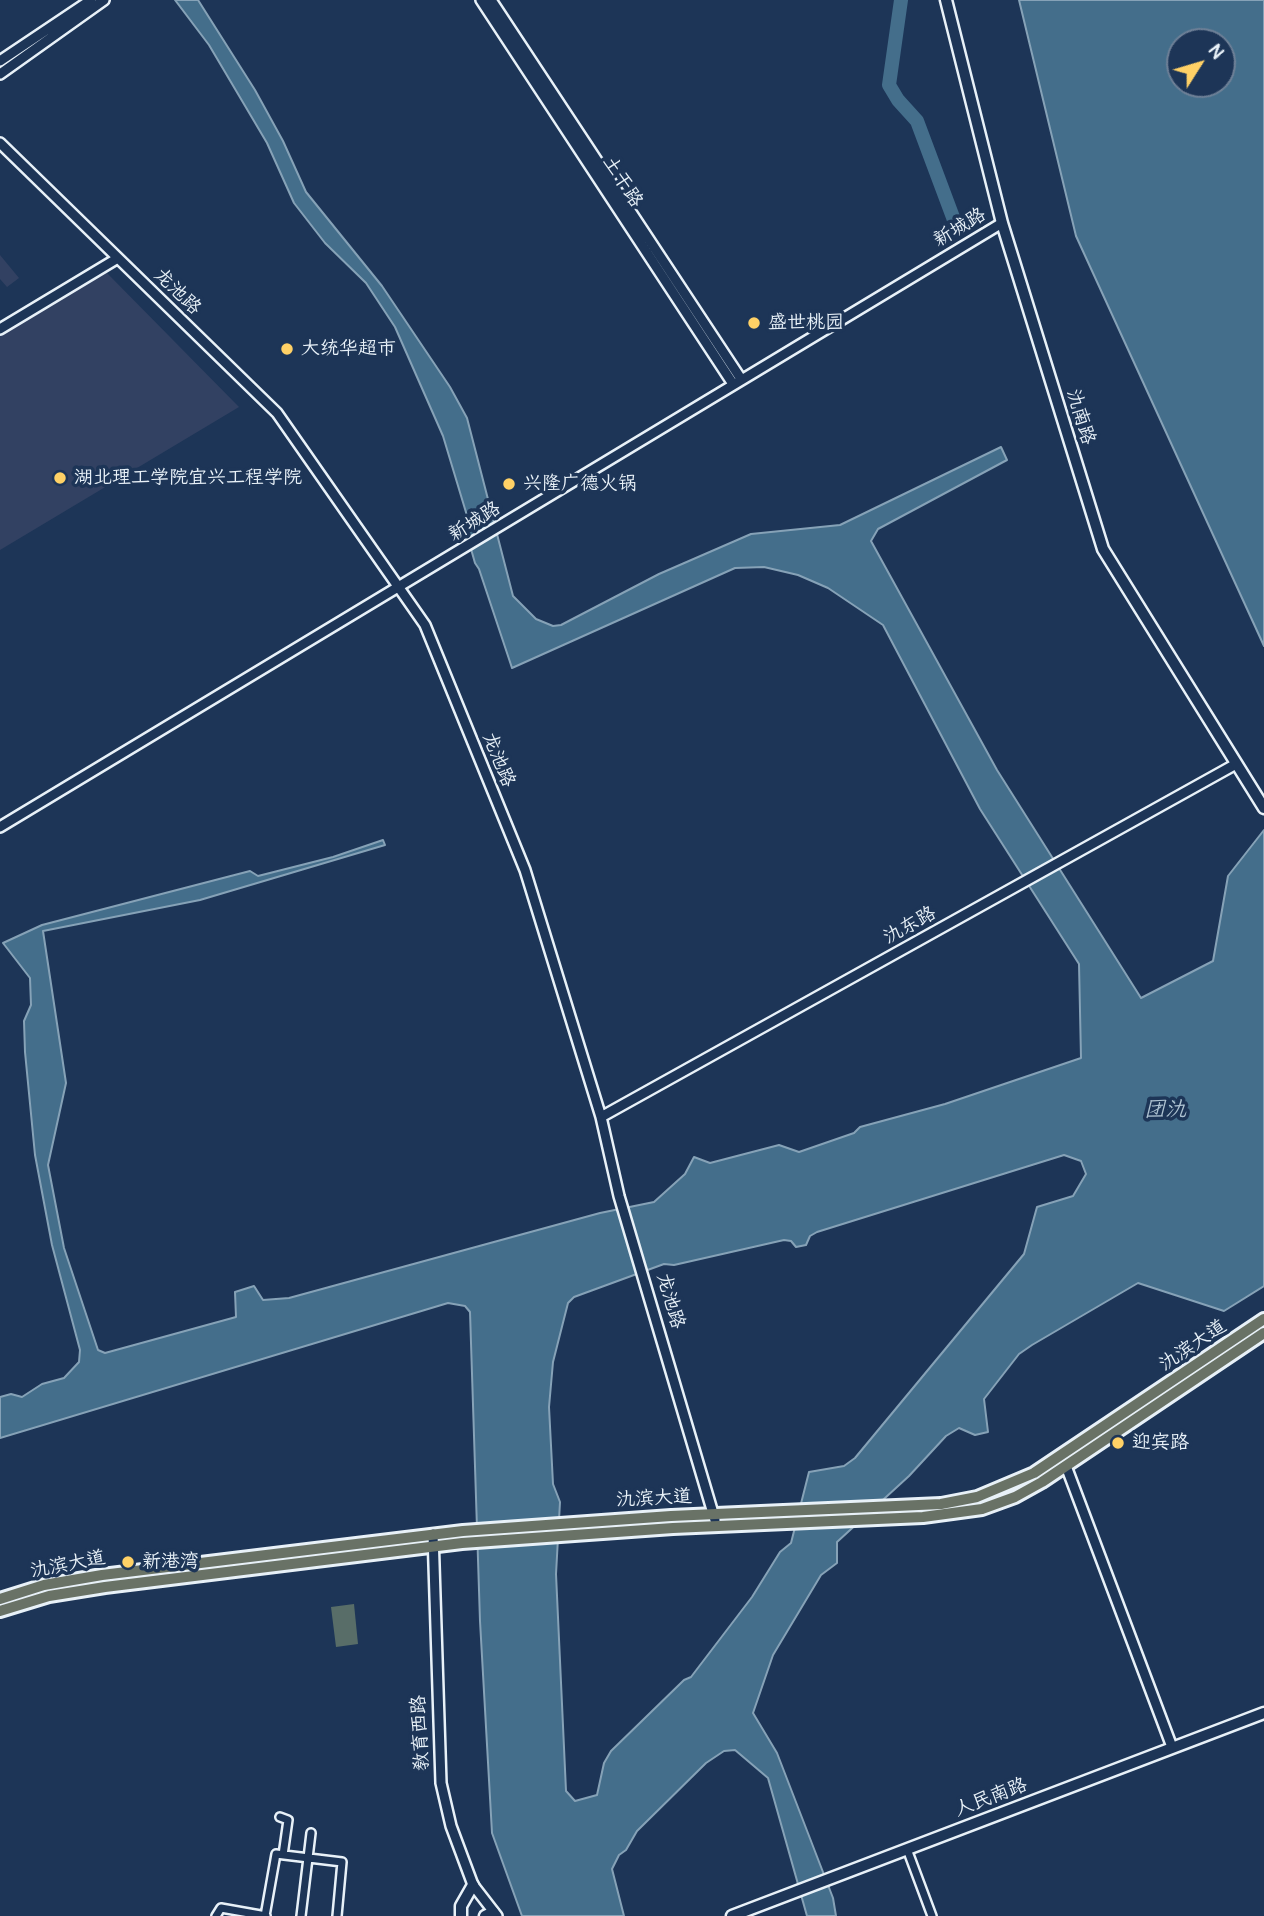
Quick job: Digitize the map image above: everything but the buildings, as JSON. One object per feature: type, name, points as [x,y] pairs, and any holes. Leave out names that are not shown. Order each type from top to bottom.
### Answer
[{"type":"main road","name":"氿南路","points":[[946,0],[1002,223],[1103,550],[1263,807]]},
{"type":"main road","name":"氿滨大道","points":[[0,1611],[49,1596],[104,1587],[433,1547],[462,1537],[568,1522],[941,1504],[977,1497],[1026,1478],[1264,1320]]},
{"type":"main road","name":"氿滨大道","points":[[0,1599],[44,1586],[102,1575],[433,1534],[462,1537],[568,1535],[901,1518],[982,1508],[1015,1497],[1066,1466],[1264,1333]]},
{"type":"main road","name":"人民南路","points":[[732,1916],[1264,1713]]},
{"type":"main road","points":[[461,1916],[461,1906],[472,1885]]},
{"type":"street","points":[[0,61],[91,0]]},
{"type":"street","points":[[0,74],[104,0]]},
{"type":"street","name":"土干路","points":[[481,0],[737,382]]},
{"type":"street","name":"土干路","points":[[491,0],[737,382]]},
{"type":"street","name":"龙池路","points":[[0,144],[277,413],[425,625],[525,870],[601,1117],[619,1196],[717,1527]]},
{"type":"street","name":"新城路","points":[[0,827],[400,589],[1002,223]]},
{"type":"street","points":[[0,329],[118,258]]},
{"type":"street","name":"氿东路","points":[[601,1117],[1236,764]]},
{"type":"street","points":[[1066,1466],[1172,1747]]},
{"type":"street","name":"教育西路","points":[[433,1534],[441,1783],[451,1826],[472,1885],[492,1915]]},
{"type":"street","points":[[280,1816],[288,1820],[283,1855]]},
{"type":"street","points":[[301,1916],[312,1833]]},
{"type":"street","points":[[907,1849],[932,1916]]},
{"type":"street","points":[[216,1916],[221,1908],[265,1916],[276,1854],[342,1862],[337,1916]]},
{"type":"shaded area","points":[[0,255],[19,278],[7,287],[0,279]]},
{"type":"shaded area","name":"湖北理工学院宜兴工程学院","points":[[106,272],[239,407],[0,550],[0,336]]},
{"type":"green space","points":[[354,1604],[358,1644],[336,1647],[331,1607]]},
{"type":"water","name":"团氿","points":[[175,0],[198,0],[255,90],[283,141],[306,192],[382,286],[450,387],[467,418],[513,596],[536,619],[553,626],[561,625],[659,574],[751,534],[840,525],[1001,447],[1007,460],[878,529],[871,541],[997,770],[1141,998],[1213,961],[1228,876],[1264,830],[1264,1286],[1224,1311],[1138,1283],[1032,1345],[1019,1354],[984,1399],[988,1432],[975,1435],[959,1428],[946,1436],[909,1476],[837,1542],[837,1563],[821,1575],[773,1655],[753,1713],[777,1753],[833,1898],[836,1916],[807,1916],[768,1778],[735,1750],[724,1751],[706,1763],[637,1831],[626,1850],[619,1855],[612,1869],[624,1916],[522,1916],[492,1833],[480,1621],[470,1312],[465,1306],[448,1303],[0,1438],[0,1397],[11,1394],[22,1397],[42,1384],[64,1378],[79,1362],[80,1350],[52,1245],[35,1155],[24,1021],[31,1005],[30,978],[3,943],[42,925],[250,871],[258,876],[333,857],[383,840],[385,845],[200,900],[43,931],[66,1083],[48,1165],[64,1248],[98,1350],[105,1353],[236,1317],[235,1292],[254,1286],[263,1300],[289,1298],[600,1213],[654,1202],[685,1174],[694,1157],[710,1163],[779,1145],[799,1152],[854,1133],[860,1127],[945,1104],[1081,1058],[1079,964],[980,809],[883,625],[828,588],[798,575],[764,567],[735,568],[512,668],[475,563],[465,528],[468,519],[443,436],[395,327],[366,283],[325,243],[294,203],[267,143],[209,45]],"holes":[[[1064,1155],[1081,1161],[1086,1174],[1073,1196],[1037,1207],[1024,1254],[855,1458],[844,1466],[809,1472],[791,1543],[780,1552],[752,1597],[691,1677],[684,1680],[611,1751],[604,1763],[597,1795],[575,1801],[566,1791],[556,1574],[560,1502],[553,1484],[549,1407],[553,1362],[568,1303],[574,1297],[664,1264],[674,1265],[784,1240],[791,1241],[796,1247],[806,1245],[810,1236],[817,1232]]]},
{"type":"water","points":[[1019,0],[1264,0],[1264,646],[1076,236]]},
{"type":"waterway","points":[[901,0],[889,85],[898,100],[917,121],[957,228]]},
{"type":"place","name":"盛世桃园","points":[[754,323]]},
{"type":"place","name":"大统华超市","points":[[287,349]]},
{"type":"place","name":"湖北理工学院宜兴工程学院","points":[[60,478]]},
{"type":"place","name":"兴隆广德火锅","points":[[509,484]]},
{"type":"place","name":"迎宾路","points":[[1118,1443]]},
{"type":"place","name":"新港湾","points":[[128,1562]]}]
